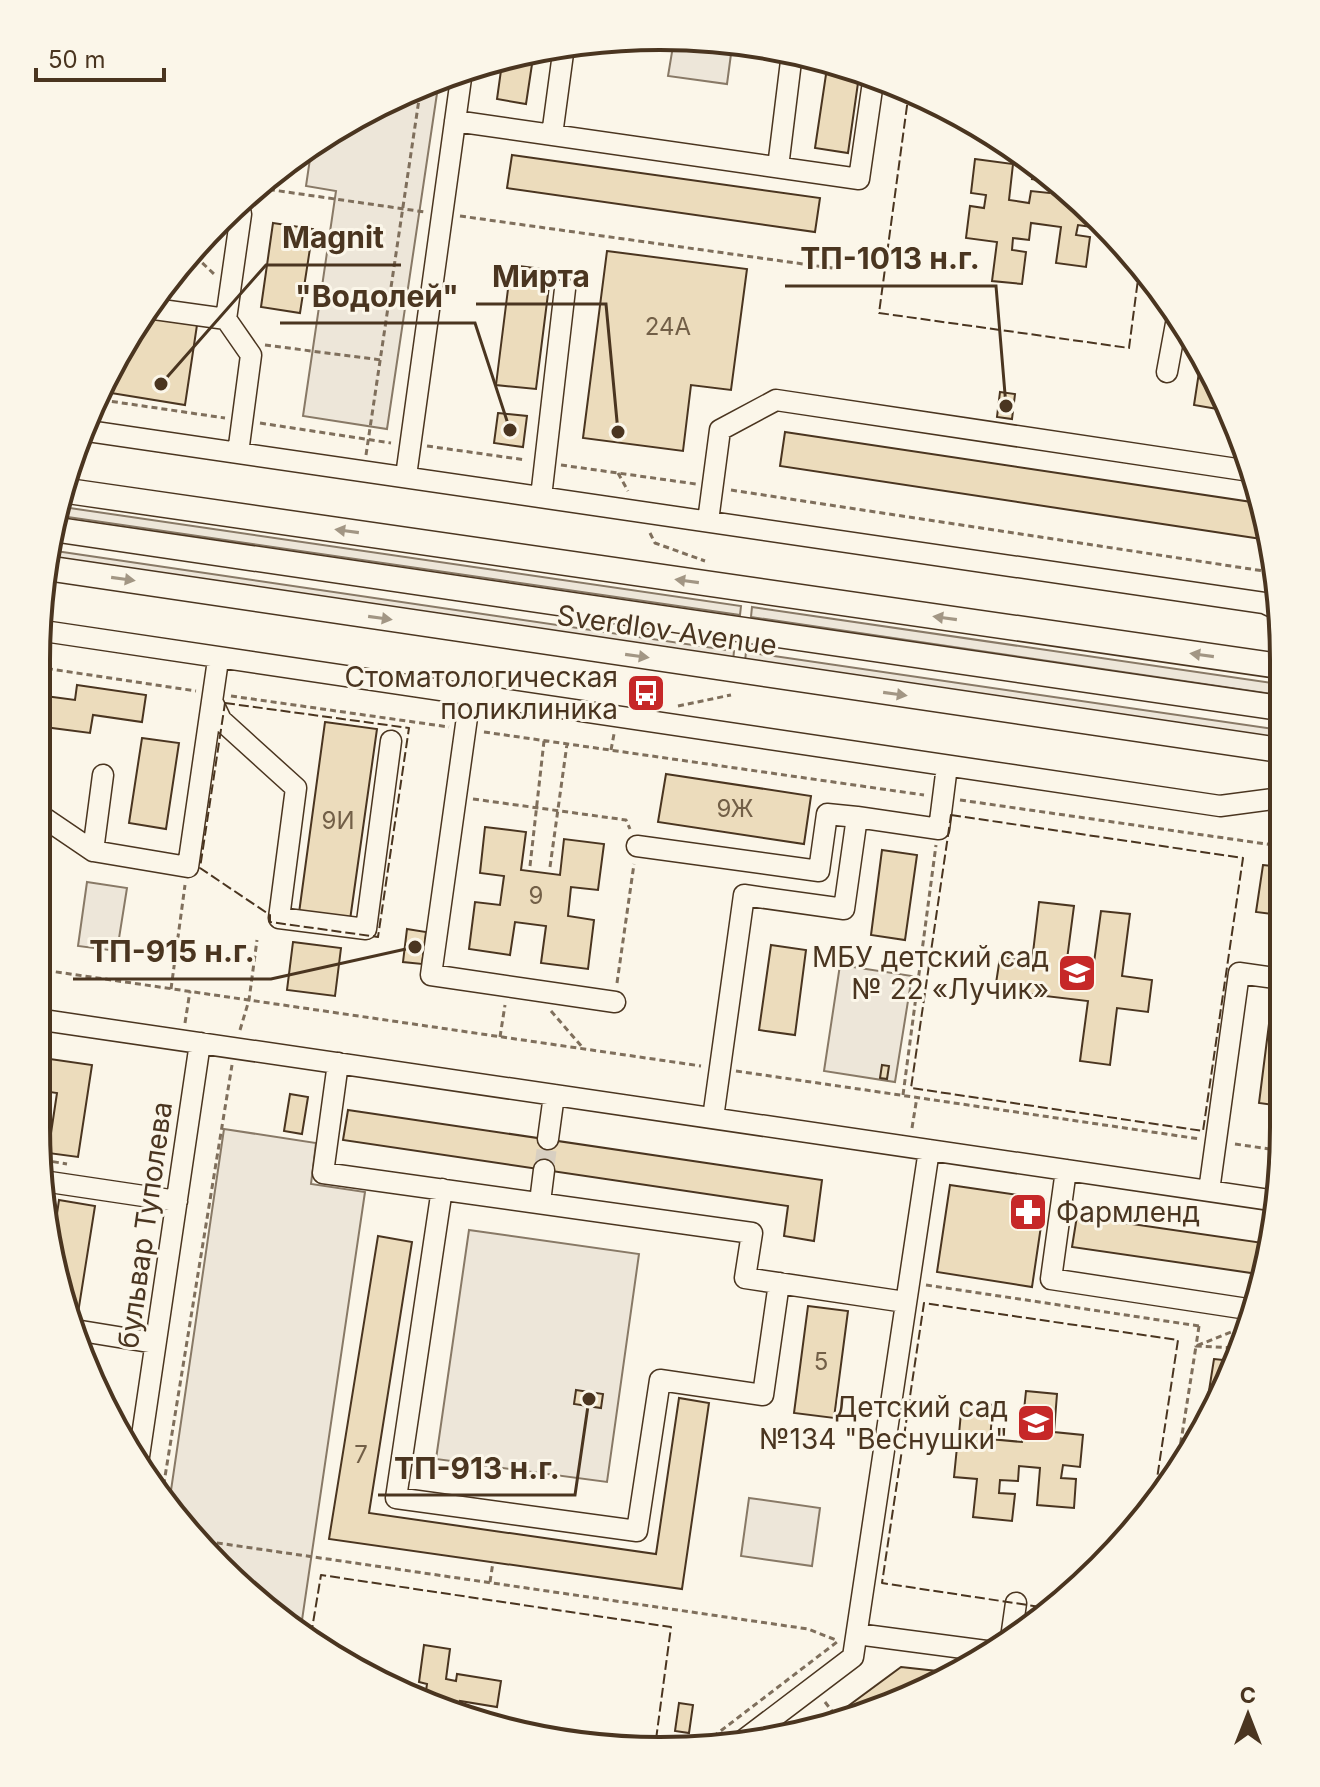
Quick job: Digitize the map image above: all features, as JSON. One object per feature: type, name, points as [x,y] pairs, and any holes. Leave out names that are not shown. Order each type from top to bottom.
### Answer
[{"type":"main road","name":"Sverdlov Avenue","points":[[74,492],[1270,665]]},
{"type":"main road","name":"Sverdlov Avenue","points":[[64,531],[1270,707]]},
{"type":"main road","name":"Sverdlov Avenue","points":[[57,570],[1270,749]]},
{"type":"street","points":[[552,135],[562,58]]},
{"type":"street","points":[[778,167],[791,65]]},
{"type":"street","points":[[406,476],[460,83]]},
{"type":"street","points":[[455,121],[859,179],[872,88]]},
{"type":"street","points":[[238,453],[251,355],[226,319],[246,213]]},
{"type":"street","points":[[541,497],[565,289]]},
{"type":"street","points":[[161,310],[226,319]]},
{"type":"street","points":[[1167,372],[1174,333]]},
{"type":"street","points":[[708,521],[720,430],[776,400],[1240,469]]},
{"type":"street","points":[[94,432],[1267,605]]},
{"type":"street","points":[[51,632],[218,660],[1220,806],[1270,799]]},
{"type":"street","points":[[50,827],[93,851],[188,867],[218,660]]},
{"type":"street","points":[[470,696],[453,796],[431,975],[615,1002]]},
{"type":"street","points":[[213,697],[221,720],[296,788],[279,918],[366,929],[391,741]]},
{"type":"street","points":[[637,846],[819,871],[827,814],[939,829],[947,766]]},
{"type":"street","points":[[93,851],[103,775]]},
{"type":"street","points":[[713,1118],[744,895],[844,909],[857,817]]},
{"type":"street","points":[[1209,1191],[1239,973],[1270,977]]},
{"type":"street","points":[[50,1021],[1266,1199]]},
{"type":"street","name":"бульвар Туполева","points":[[140,1446],[200,1043]]},
{"type":"street","points":[[338,1063],[323,1173],[752,1233],[745,1278],[907,1293]]},
{"type":"street","points":[[548,1139],[554,1095]]},
{"type":"street","points":[[759,1729],[853,1657],[847,1637],[907,1293],[919,1148]]},
{"type":"street","points":[[540,1202],[544,1170]]},
{"type":"street","points":[[1066,1170],[1051,1279],[1242,1308]]},
{"type":"street","points":[[53,1183],[177,1201]]},
{"type":"street","points":[[442,1189],[396,1498],[637,1531],[660,1380],[763,1395],[779,1283]]},
{"type":"street","points":[[85,1332],[155,1343]]},
{"type":"street","points":[[1013,1624],[1016,1603]]},
{"type":"street","points":[[847,1637],[974,1650]]},
{"type":"path","points":[[366,458],[419,100]]},
{"type":"path","points":[[272,190],[846,270]]},
{"type":"path","points":[[253,343],[381,360]]},
{"type":"path","points":[[410,446],[618,473],[1263,571]]},
{"type":"path","points":[[618,473],[655,543],[710,563]]},
{"type":"path","points":[[50,669],[213,697],[611,750]]},
{"type":"path","points":[[530,866],[544,741]]},
{"type":"path","points":[[550,867],[567,744]]},
{"type":"path","points":[[453,796],[626,820],[637,846],[615,1002]]},
{"type":"path","points":[[903,1095],[939,829]]},
{"type":"path","points":[[171,989],[188,867]]},
{"type":"path","points":[[164,1482],[235,1048],[249,1000],[257,940]]},
{"type":"path","points":[[50,971],[1269,1149]]},
{"type":"path","points":[[500,1037],[507,986]]},
{"type":"path","points":[[533,990],[583,1049]]},
{"type":"path","points":[[917,1097],[919,1148]]},
{"type":"path","points":[[51,1156],[73,1165]]},
{"type":"path","points":[[907,1293],[1199,1326]]},
{"type":"path","points":[[1181,1444],[1203,1302]]},
{"type":"path","points":[[1196,1346],[1235,1331]]},
{"type":"path","points":[[1196,1346],[1229,1348]]},
{"type":"path","points":[[214,1542],[808,1629]]},
{"type":"path","points":[[490,1582],[493,1562]]},
{"type":"path","points":[[717,1734],[847,1637]]},
{"type":"shaded area","points":[[672,50],[731,54],[727,84],[668,76]]},
{"type":"shaded area","points":[[437,92],[387,429],[303,416],[336,191],[306,186],[310,161],[321,153],[390,113]]},
{"type":"shaded area","points":[[70,508],[741,606],[740,615],[68,517]]},
{"type":"shaded area","points":[[60,552],[734,651],[733,661],[58,562]]},
{"type":"shaded area","points":[[752,607],[1270,683],[1270,694],[751,617]]},
{"type":"shaded area","points":[[746,652],[1270,729],[1270,738],[745,661]]},
{"type":"shaded area","points":[[87,882],[127,888],[117,951],[78,946]]},
{"type":"shaded area","points":[[840,965],[912,976],[895,1082],[824,1071]]},
{"type":"shaded area","points":[[224,1129],[316,1143],[311,1184],[365,1192],[302,1620],[258,1586],[229,1558],[171,1491]]},
{"type":"shaded area","points":[[469,1230],[639,1254],[607,1482],[436,1459]]},
{"type":"shaded area","points":[[749,1498],[820,1508],[812,1566],[741,1556]]},
{"type":"building","points":[[532,64],[526,104],[497,99],[501,71]]},
{"type":"building","points":[[826,73],[858,83],[848,153],[815,148]]},
{"type":"building","points":[[512,155],[820,198],[815,232],[507,188]]},
{"type":"building","points":[[975,159],[1013,164],[1009,200],[1029,203],[1031,191],[1049,191],[1088,226],[1078,225],[1076,235],[1090,237],[1086,267],[1056,263],[1061,227],[1031,223],[1029,240],[1013,238],[1012,250],[1026,252],[1022,284],[992,281],[997,242],[966,238],[970,206],[984,208],[986,195],[971,193]]},
{"type":"building","points":[[273,223],[313,229],[300,313],[261,307]]},
{"type":"building","points":[[607,251],[747,269],[731,390],[691,385],[683,451],[583,438]]},
{"type":"building","points":[[511,265],[551,270],[536,389],[496,385]]},
{"type":"building","points":[[154,319],[197,325],[185,405],[112,393]]},
{"type":"building","points":[[1199,375],[1216,409],[1194,405]]},
{"type":"building","points":[[1000,392],[1015,394],[1012,419],[997,417]]},
{"type":"building","points":[[498,413],[527,416],[523,447],[494,443]]},
{"type":"building","points":[[785,432],[1249,502],[1257,538],[780,466]]},
{"type":"building","points":[[77,685],[146,695],[142,722],[93,715],[90,733],[50,728],[50,697],[75,700]]},
{"type":"building","points":[[325,722],[377,729],[350,920],[299,913]]},
{"type":"building","points":[[142,738],[179,743],[166,829],[129,823]]},
{"type":"building","points":[[666,774],[811,796],[804,844],[658,822]]},
{"type":"building","points":[[485,827],[526,832],[521,870],[560,875],[564,839],[604,844],[598,890],[571,887],[568,916],[594,920],[588,969],[541,963],[546,926],[515,922],[510,955],[469,949],[475,902],[500,905],[504,876],[480,873]]},
{"type":"building","points":[[882,850],[917,855],[905,940],[871,935]]},
{"type":"building","points":[[1263,865],[1270,866],[1270,914],[1256,912]]},
{"type":"building","points":[[1039,902],[1074,906],[1066,967],[1093,970],[1101,911],[1130,914],[1122,976],[1152,980],[1148,1012],[1117,1008],[1110,1065],[1080,1061],[1088,1001],[995,990],[1000,957],[1032,961]]},
{"type":"building","points":[[407,929],[426,932],[422,964],[403,962]]},
{"type":"building","points":[[293,942],[341,948],[335,996],[287,990]]},
{"type":"building","points":[[771,945],[806,950],[795,1035],[759,1030]]},
{"type":"building","points":[[1270,1016],[1270,1104],[1259,1103]]},
{"type":"building","points":[[50,1059],[92,1065],[78,1157],[51,1153],[57,1093],[50,1092]]},
{"type":"building","points":[[882,1065],[889,1066],[887,1079],[880,1078]]},
{"type":"building","points":[[290,1094],[308,1097],[302,1134],[284,1131]]},
{"type":"building","points":[[348,1110],[822,1180],[814,1241],[784,1236],[788,1206],[343,1140]]},
{"type":"building","points":[[950,1185],[1045,1199],[1032,1287],[937,1272]]},
{"type":"building","points":[[59,1200],[95,1206],[78,1311],[62,1246],[57,1216]]},
{"type":"building","points":[[1077,1216],[1259,1242],[1252,1273],[1072,1247]]},
{"type":"building","points":[[378,1236],[412,1242],[369,1513],[656,1554],[679,1398],[709,1403],[682,1589],[329,1539]]},
{"type":"building","points":[[808,1306],[848,1311],[834,1418],[794,1413]]},
{"type":"building","points":[[1214,1359],[1224,1360],[1209,1394]]},
{"type":"building","points":[[576,1390],[603,1394],[601,1408],[574,1404]]},
{"type":"building","name":"Детский сад №134 \"Веснушки\"","points":[[1026,1391],[1057,1394],[1054,1432],[1083,1435],[1080,1467],[1063,1465],[1061,1478],[1076,1479],[1074,1508],[1037,1505],[1040,1468],[1019,1466],[1018,1481],[1000,1480],[999,1493],[1015,1494],[1012,1521],[973,1517],[977,1479],[954,1477],[957,1447],[971,1448],[973,1435],[959,1434],[962,1402],[993,1405],[990,1439],[1022,1442],[1023,1435],[1036,1436],[1038,1422],[1023,1420]]},
{"type":"building","points":[[424,1645],[450,1649],[446,1679],[456,1681],[457,1674],[501,1681],[497,1707],[460,1701],[460,1703],[426,1691],[427,1684],[419,1682]]},
{"type":"building","points":[[901,1667],[936,1671],[893,1691],[845,1708]]},
{"type":"building","points":[[679,1703],[693,1705],[689,1733],[675,1731]]},
{"type":"tunnel","points":[[544,1170],[548,1139]]},
{"type":"fence","points":[[907,103],[879,313],[1129,348],[1138,281]]},
{"type":"fence","points":[[225,703],[409,728],[378,937],[270,922],[270,915],[200,868],[225,703]]},
{"type":"fence","points":[[951,815],[1243,858],[1203,1131],[911,1088],[951,815]]},
{"type":"fence","points":[[1037,1606],[882,1583],[924,1303],[1178,1340],[1157,1480]]},
{"type":"fence","points":[[312,1628],[321,1575],[671,1627],[656,1737]]},
{"type":"place","name":"Magnit","points":[[161,384]]},
{"type":"place","name":"ТП-1013 н.г.","points":[[1006,406]]},
{"type":"place","name":"\"Водолей\"","points":[[510,430]]},
{"type":"place","name":"Мирта","points":[[618,432]]},
{"type":"place","name":"Стоматологическая поликлиника","points":[[646,693]]},
{"type":"place","name":"ТП-915 н.г.","points":[[415,947]]},
{"type":"place","name":"МБУ детский сад № 22 «Лучик»","points":[[1077,973]]},
{"type":"place","name":"Фармленд","points":[[1028,1212]]},
{"type":"place","name":"ТП-913 н.г.","points":[[589,1399]]},
{"type":"place","name":"Детский сад №134 \"Веснушки\"","points":[[1036,1423]]}]
